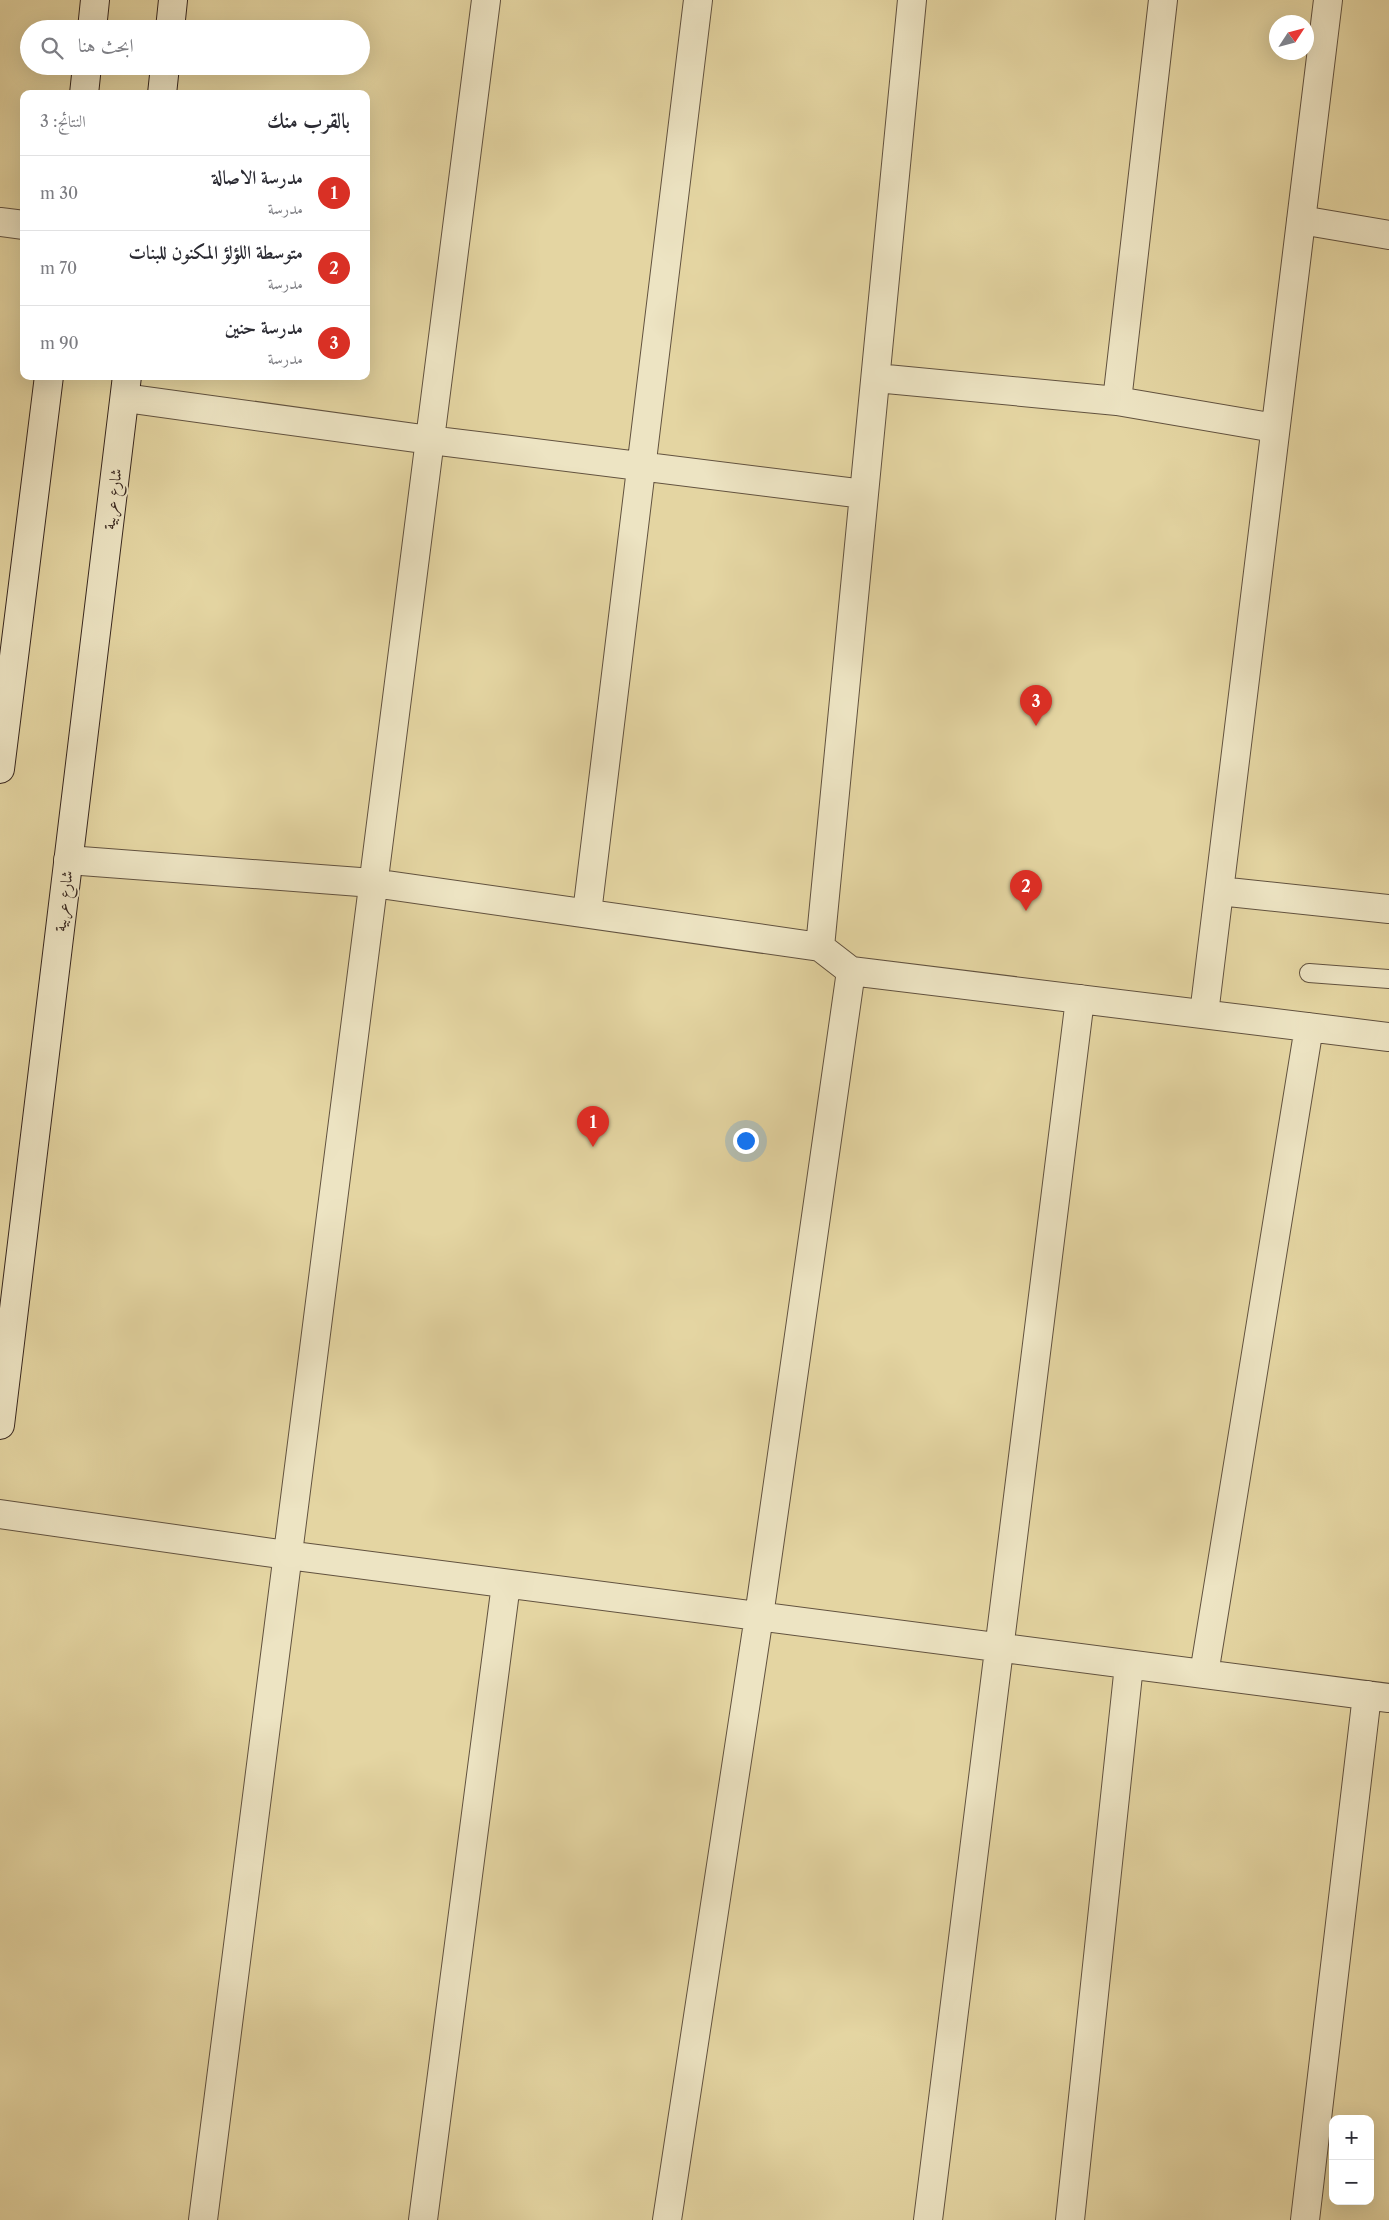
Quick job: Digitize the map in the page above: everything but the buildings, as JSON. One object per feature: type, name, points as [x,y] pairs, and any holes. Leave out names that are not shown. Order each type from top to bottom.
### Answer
[{"type":"street","points":[[93,20],[95,0]]},
{"type":"street","points":[[171,20],[173,0]]},
{"type":"street","points":[[202,2220],[486,0]]},
{"type":"street","points":[[587,913],[698,0]]},
{"type":"street","points":[[820,947],[912,0]]},
{"type":"street","points":[[1117,401],[1162,0]]},
{"type":"street","points":[[1204,1014],[1328,0]]},
{"type":"street","points":[[84,90],[86,75]]},
{"type":"street","points":[[162,90],[164,75]]},
{"type":"street","points":[[1301,220],[1389,235]]},
{"type":"street","points":[[0,222],[20,224]]},
{"type":"street","points":[[876,378],[1117,401],[1276,428]]},
{"type":"street","points":[[0,769],[49,380]]},
{"type":"street","points":[[126,387],[430,440],[864,494]]},
{"type":"street","name":"شارع عربية","points":[[0,1425],[126,387]]},
{"type":"street","points":[[68,860],[373,883],[820,947],[850,971],[1389,1037]]},
{"type":"street","points":[[1219,891],[1389,909]]},
{"type":"street","points":[[668,2220],[759,1616],[850,971]]},
{"type":"street","points":[[928,2220],[1080,999]]},
{"type":"street","points":[[1204,1674],[1308,1027]]},
{"type":"street","points":[[0,1514],[506,1584],[1378,1696],[1305,2220]]},
{"type":"street","points":[[424,2220],[506,1584]]},
{"type":"street","points":[[1070,2220],[1129,1665]]},
{"type":"lane","points":[[1309,973],[1389,979]]},
{"type":"place","name":"مدرسة حنين","points":[[1036,726]]},
{"type":"place","name":"متوسطة اللؤلؤ المكنون للبنات","points":[[1026,911]]},
{"type":"place","name":"مدرسة الاصالة","points":[[593,1147]]}]
